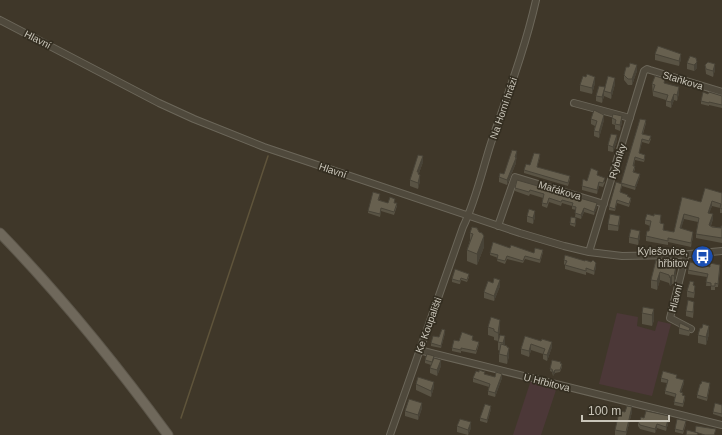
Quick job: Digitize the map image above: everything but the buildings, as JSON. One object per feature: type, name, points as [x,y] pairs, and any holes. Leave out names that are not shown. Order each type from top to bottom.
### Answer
[{"type":"main road","points":[[0,233],[90,334],[168,435]]},
{"type":"street","name":"Na Horní hrázi","points":[[468,215],[472,207],[483,166],[527,34],[536,0]]},
{"type":"street","name":"Hlavní","points":[[0,20],[159,103],[227,133],[498,226],[590,252],[633,256],[722,251]]},
{"type":"street","name":"Staňkova","points":[[645,70],[650,70],[722,92]]},
{"type":"street","name":"Rybníky","points":[[590,252],[645,70]]},
{"type":"street","points":[[574,103],[630,118]]},
{"type":"street","name":"Mařákova","points":[[498,226],[515,177],[604,204]]},
{"type":"street","name":"Ke Koupališti","points":[[390,435],[468,215]]},
{"type":"street","name":"Hlavní","points":[[686,254],[670,318],[691,329]]},
{"type":"street","name":"U Hřbitova","points":[[419,350],[722,425]]},
{"type":"shaded area","points":[[617,313],[638,317],[637,326],[655,331],[658,321],[671,324],[652,396],[599,384]]},
{"type":"shaded area","points":[[531,380],[557,387],[541,435],[513,435]]},
{"type":"waterway","points":[[181,418],[268,156]]},
{"type":"place","name":"Kylešovice, hřbitov","points":[[703,257]]}]
